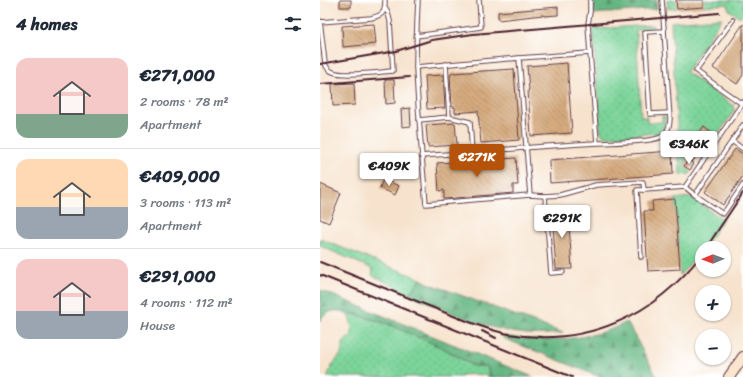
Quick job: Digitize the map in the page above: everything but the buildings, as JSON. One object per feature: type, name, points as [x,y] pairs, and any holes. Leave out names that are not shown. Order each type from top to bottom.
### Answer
[{"type":"main road","points":[[729,377],[743,357]]},
{"type":"lane","points":[[385,0],[385,8],[381,15],[371,18],[320,21],[326,67],[339,74],[393,71],[390,21],[385,8]]},
{"type":"lane","points":[[418,0],[416,67],[426,204],[530,195],[560,195],[596,185],[627,183],[643,182],[644,190]]},
{"type":"lane","points":[[416,36],[481,27],[479,0]]},
{"type":"lane","points":[[590,0],[588,24],[597,142]]},
{"type":"lane","points":[[422,156],[597,142],[634,141],[661,137],[665,134],[670,124],[662,0]]},
{"type":"lane","points":[[685,187],[742,103],[696,71],[733,20]]},
{"type":"lane","points":[[664,31],[645,32],[646,64],[650,114],[669,112]]},
{"type":"lane","points":[[416,67],[590,53]]},
{"type":"lane","points":[[519,58],[530,195]]},
{"type":"lane","points":[[446,64],[449,117]]},
{"type":"lane","points":[[419,120],[449,117],[470,122],[472,152]]},
{"type":"lane","points":[[695,195],[743,125]]},
{"type":"lane","points":[[732,141],[743,149]]},
{"type":"lane","points":[[641,257],[637,190],[685,187],[723,214],[743,185]]},
{"type":"lane","points":[[545,196],[551,273],[563,272]]},
{"type":"green space","points":[[593,0],[657,0],[657,9],[594,14]]},
{"type":"green space","points":[[667,0],[743,0],[743,13],[740,17],[729,10],[728,4],[668,9]]},
{"type":"green space","points":[[722,18],[686,72],[734,106],[735,110],[717,136],[702,126],[685,150],[689,153],[685,158],[687,160],[683,166],[692,172],[690,174],[680,175],[671,22]]},
{"type":"green space","points":[[653,25],[653,28],[636,30],[641,117],[647,117],[647,123],[662,122],[662,116],[665,116],[664,126],[659,133],[604,137],[600,131],[593,29]]},
{"type":"green space","points":[[691,197],[723,219],[709,241],[695,241],[695,258],[680,275],[675,199]]},
{"type":"green space","points":[[320,239],[421,279],[409,294],[372,275],[373,269],[320,246]]},
{"type":"green space","points":[[421,279],[428,283],[563,333],[526,334],[511,332],[481,324],[452,313],[409,294]]},
{"type":"green space","points":[[320,290],[533,377],[490,377],[487,366],[474,366],[443,348],[388,324],[347,312],[339,311],[328,313],[322,317],[320,321]]},
{"type":"green space","points":[[342,311],[388,324],[443,348],[473,366],[487,366],[489,377],[476,374],[462,375],[462,377],[327,377],[333,364],[341,354],[343,343],[352,334],[351,323],[348,315]]},
{"type":"green space","points":[[627,322],[657,377],[600,377],[503,338],[504,336],[543,340],[570,338],[596,334]]},
{"type":"railway","points":[[320,64],[396,51],[432,40],[473,34],[719,13]]},
{"type":"railway","points":[[320,84],[409,77]]},
{"type":"railway","points":[[711,241],[743,193]]},
{"type":"railway","points":[[320,262],[461,319]]},
{"type":"railway","points":[[457,317],[476,325],[509,334],[538,337],[565,336],[592,331],[617,322],[641,310],[684,276],[695,263]]},
{"type":"railway","points":[[320,275],[572,377]]},
{"type":"railway","points":[[482,331],[496,338]]}]
